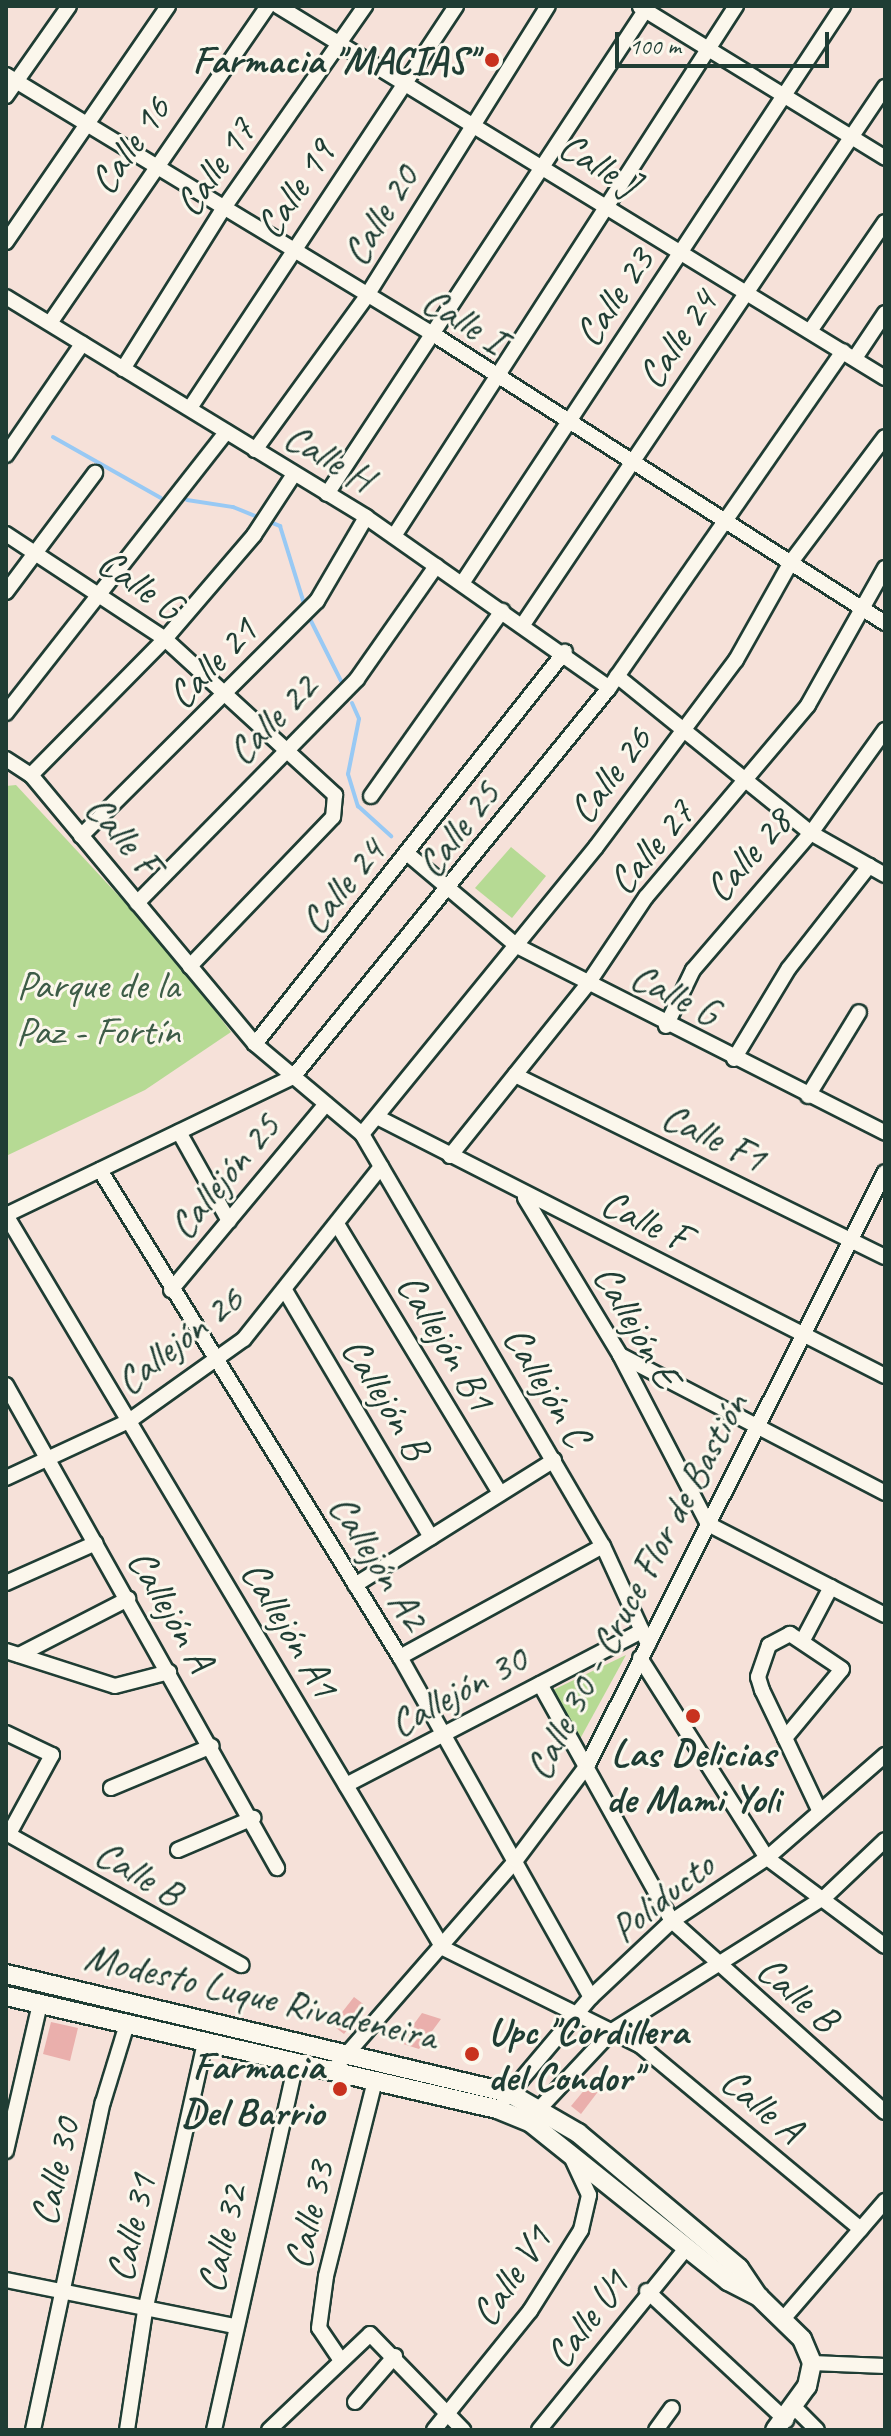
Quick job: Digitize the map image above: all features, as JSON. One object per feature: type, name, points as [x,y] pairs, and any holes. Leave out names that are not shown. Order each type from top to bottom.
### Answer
[{"type":"street","points":[[6,96],[11,78],[69,6]]},
{"type":"street","points":[[6,242],[82,123],[168,6]]},
{"type":"street","name":"Calle 16","points":[[50,323],[153,166],[268,6]]},
{"type":"street","name":"Calle J","points":[[278,6],[885,378]]},
{"type":"street","name":"Calle 17","points":[[123,369],[223,209],[341,45],[365,6]]},
{"type":"street","name":"Calle 19","points":[[190,408],[456,6]]},
{"type":"street","name":"Calle 20","points":[[255,450],[366,297],[548,6]]},
{"type":"street","points":[[394,536],[611,209],[706,47],[736,6]]},
{"type":"street","name":"Calle 23","points":[[463,582],[843,6]]},
{"type":"street","points":[[327,494],[436,336],[644,7],[885,158]]},
{"type":"street","name":"Calle I","points":[[11,78],[366,297],[436,336],[497,379],[725,519],[885,623]]},
{"type":"street","name":"Calle 24","points":[[522,626],[885,87]]},
{"type":"street","points":[[810,331],[885,222]]},
{"type":"street","name":"Calle H","points":[[8,303],[50,323],[366,517],[522,626],[613,682],[811,833],[885,875]]},
{"type":"street","name":"Calle 25","points":[[6,1215],[293,1077],[453,888],[613,682],[725,519],[849,355],[884,318]]},
{"type":"street","points":[[6,455],[82,344]]},
{"type":"street","points":[[6,713],[104,595],[226,432]]},
{"type":"street","name":"Calle 26","points":[[362,1134],[379,1118],[517,946],[736,660],[791,562],[885,437]]},
{"type":"street","points":[[6,592],[38,554],[95,473]]},
{"type":"street","points":[[31,775],[165,639],[254,535],[294,474]]},
{"type":"street","name":"Calle 21","points":[[81,836],[230,693],[317,601],[366,517]]},
{"type":"street","name":"Calle G","points":[[6,534],[104,595],[165,639],[230,693],[335,795],[333,817],[190,966]]},
{"type":"street","name":"Calle 22","points":[[137,903],[357,679],[436,566]]},
{"type":"street","name":"Calle 27","points":[[450,1156],[587,985],[646,897],[748,784],[808,705],[885,568]]},
{"type":"street","points":[[371,796],[502,611]]},
{"type":"street","name":"Calle 24","points":[[255,1044],[409,855],[565,652]]},
{"type":"street","name":"Calle 28","points":[[666,1026],[693,970],[811,833],[885,730]]},
{"type":"street","name":"Calle F","points":[[6,759],[31,775],[255,1044],[362,1134],[381,1167]]},
{"type":"street","name":"Calle G","points":[[409,855],[453,888],[517,946],[666,1026],[885,1133]]},
{"type":"street","points":[[734,1059],[789,968],[869,866]]},
{"type":"street","points":[[808,1096],[859,1012]]},
{"type":"street","name":"Calle F1","points":[[515,1075],[885,1257]]},
{"type":"street","name":"Callejón 25","points":[[171,1290],[326,1104]]},
{"type":"street","name":"Calle F","points":[[379,1118],[525,1198],[885,1376]]},
{"type":"street","points":[[179,1132],[229,1221]]},
{"type":"street","name":"Callejón 26","points":[[6,1477],[129,1421],[217,1361],[286,1292],[381,1167]]},
{"type":"street","name":"Callejón C","points":[[381,1167],[603,1546],[645,1637]]},
{"type":"street","name":"Callejón A2","points":[[100,1170],[171,1290],[400,1657],[591,1997]]},
{"type":"street","name":"Calle 30 - Cruce Flor de Bastión","points":[[332,2071],[443,1948],[516,1860],[588,1764],[640,1658],[645,1637],[758,1428],[885,1172]]},
{"type":"street","name":"Callejón E","points":[[525,1198],[620,1355],[708,1524]]},
{"type":"street","name":"Callejón A1","points":[[6,1215],[443,1948]]},
{"type":"street","name":"Callejón B1","points":[[337,1224],[500,1493]]},
{"type":"street","name":"Callejón B","points":[[286,1292],[431,1537]]},
{"type":"street","points":[[620,1355],[885,1493]]},
{"type":"street","name":"Callejón A","points":[[6,1386],[253,1818],[277,1868]]},
{"type":"street","points":[[355,1585],[554,1460]]},
{"type":"street","points":[[708,1524],[885,1615]]},
{"type":"street","points":[[6,1583],[96,1543]]},
{"type":"street","points":[[400,1657],[603,1546]]},
{"type":"street","points":[[803,1640],[831,1587]]},
{"type":"street","points":[[12,1653],[128,1599]]},
{"type":"street","points":[[785,1738],[842,1675],[838,1663],[803,1640],[780,1635],[761,1662],[762,1690],[819,1810]]},
{"type":"street","name":"Callejón 30","points":[[346,1785],[540,1684],[645,1637]]},
{"type":"street","points":[[12,1653],[115,1686],[169,1672]]},
{"type":"street","points":[[640,1658],[767,1858],[826,1896],[885,1946]]},
{"type":"street","points":[[540,1684],[588,1764],[672,1921]]},
{"type":"street","points":[[6,1733],[52,1755],[7,1834]]},
{"type":"street","points":[[111,1788],[212,1746]]},
{"type":"street","name":"Poliducto","points":[[497,2109],[591,1997],[672,1921],[767,1858],[885,1755]]},
{"type":"street","points":[[178,1850],[253,1818]]},
{"type":"street","name":"Calle B","points":[[7,1834],[241,1965]]},
{"type":"street","name":"Poliducto","points":[[539,2109],[612,2031],[713,1961],[826,1896],[885,1840]]},
{"type":"street","name":"Calle B","points":[[672,1921],[713,1961],[885,2112]]},
{"type":"street","points":[[443,1948],[577,2013]]},
{"type":"street","name":"Modesto Luque Rivadeneira","points":[[6,1974],[241,2027],[509,2093],[539,2109],[699,2233],[759,2297]]},
{"type":"street","name":"Modesto Luque Rivadeneira","points":[[6,1996],[497,2109],[562,2144],[687,2247],[759,2297],[784,2318],[812,2363]]},
{"type":"street","points":[[6,2151],[40,2004]]},
{"type":"street","points":[[86,2014],[103,2004],[149,2006]]},
{"type":"street","name":"Calle A","points":[[577,2013],[641,2046],[861,2229]]},
{"type":"street","name":"Calle 30","points":[[33,2430],[61,2292],[127,2024]]},
{"type":"street","points":[[230,2048],[241,2027]]},
{"type":"street","name":"Calle 31","points":[[127,2430],[145,2311],[205,2042]]},
{"type":"street","name":"Calle 32","points":[[214,2430],[296,2062]]},
{"type":"street","name":"Calle 33","points":[[340,2359],[319,2328],[375,2081]]},
{"type":"street","name":"Calle V1","points":[[434,2430],[451,2418],[581,2230],[589,2195],[562,2144]]},
{"type":"street","points":[[784,2318],[885,2201]]},
{"type":"street","name":"Calle U1","points":[[539,2430],[647,2291],[687,2247]]},
{"type":"street","points":[[6,2280],[145,2311],[235,2326]]},
{"type":"street","points":[[647,2291],[785,2419],[817,2430]]},
{"type":"street","points":[[269,2430],[340,2359],[370,2334],[395,2356],[463,2430]]},
{"type":"street","points":[[355,2402],[395,2356]]},
{"type":"street","points":[[785,2419],[812,2363],[885,2366]]},
{"type":"street","points":[[656,2430],[672,2408]]},
{"type":"green space","name":"Parque de la Paz - Fortín","points":[[16,785],[168,949],[231,1032],[145,1090],[6,1156],[6,786]]},
{"type":"green space","points":[[511,847],[546,876],[512,918],[475,888]]},
{"type":"green space","points":[[626,1655],[580,1739],[553,1690]]},
{"type":"building","points":[[354,1997],[366,2006],[344,2034],[332,2025]]},
{"type":"building","points":[[422,2013],[441,2019],[419,2049],[400,2043]]},
{"type":"building","points":[[51,2022],[78,2028],[70,2061],[43,2054]]},
{"type":"building","points":[[591,2082],[600,2089],[581,2114],[571,2106]]},
{"type":"waterway","points":[[53,437],[161,498]]},
{"type":"waterway","points":[[187,500],[233,507],[280,526],[305,607]]},
{"type":"waterway","points":[[308,615],[341,681]]},
{"type":"waterway","points":[[352,703],[359,719],[348,774],[358,806],[391,836]]},
{"type":"place","name":"Farmacia \"MACIAS\"","points":[[492,60]]},
{"type":"place","name":"Las Delicias de Mami Yoli","points":[[693,1716]]},
{"type":"place","name":"Upc \"Cordillera del Condor\"","points":[[472,2054]]},
{"type":"place","name":"Farmacia Del Barrio","points":[[340,2089]]}]
